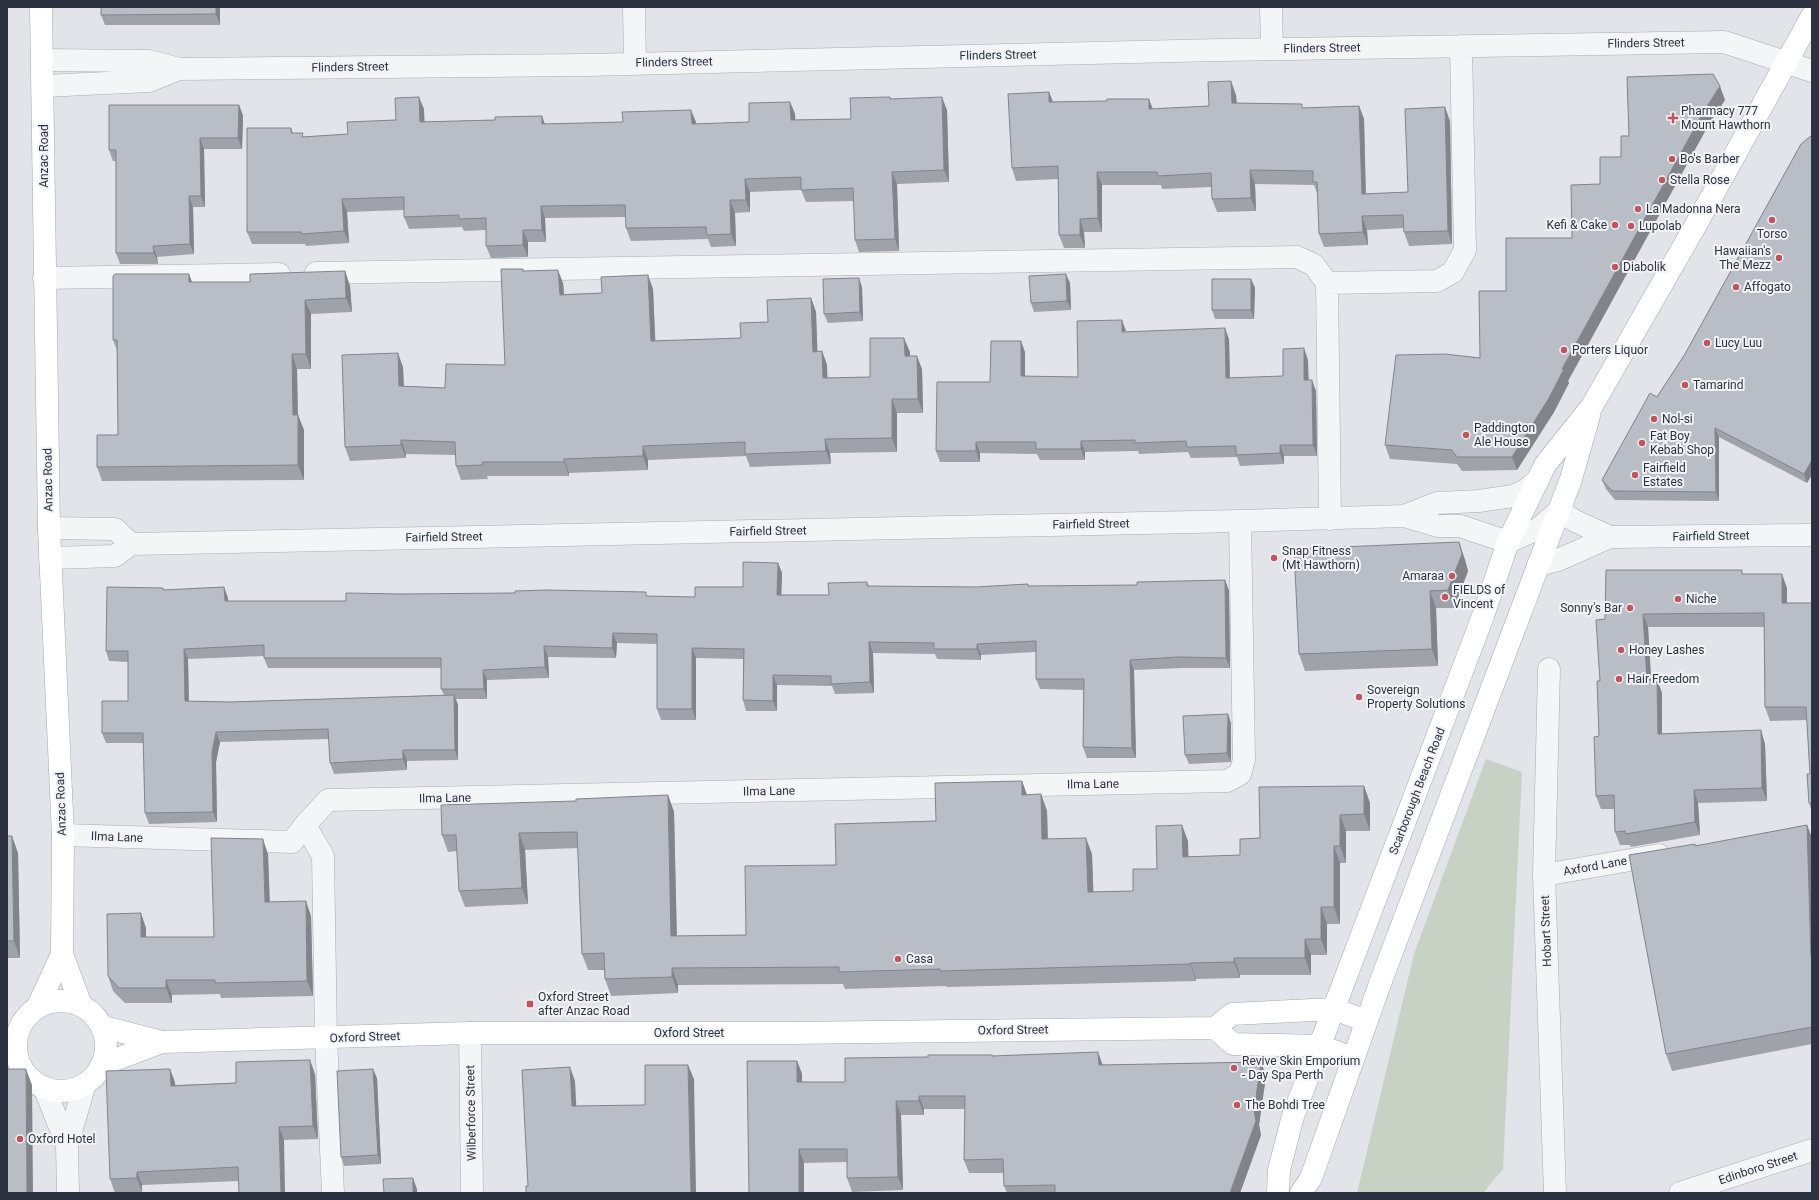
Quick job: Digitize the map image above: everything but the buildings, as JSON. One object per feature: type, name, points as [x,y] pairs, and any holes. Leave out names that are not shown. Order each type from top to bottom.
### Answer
[{"type":"main road","name":"Anzac Road","points":[[41,7],[49,528],[63,835],[62,954],[80,1005]]},
{"type":"main road","name":"Scarborough Beach Road","points":[[1278,1193],[1279,1170],[1293,1116],[1483,616],[1508,542],[1545,465],[1592,406],[1694,230],[1812,16]]},
{"type":"main road","name":"Scarborough Beach Road","points":[[1301,1193],[1311,1178],[1366,1021],[1571,479],[1592,406]]},
{"type":"main road","name":"Anzac Road","points":[[38,1006],[62,954]]},
{"type":"main road","points":[[65,1000],[80,1005],[94,1014],[102,1027],[106,1044],[101,1065],[97,1074],[85,1084],[65,1091],[49,1090],[35,1084],[13,1063],[17,1058],[16,1046],[18,1030],[14,1028],[38,1006],[53,1001],[65,1000]]},
{"type":"main road","points":[[1353,1058],[1320,1046],[1234,1044],[1215,1028],[1232,1014],[1334,1009],[1366,1021]]},
{"type":"main road","name":"Oxford Street","points":[[102,1027],[162,1042],[470,1033],[791,1033],[1215,1028]]},
{"type":"main road","name":"Oxford Street","points":[[101,1065],[162,1042]]},
{"type":"street","points":[[634,7],[635,63]]},
{"type":"street","points":[[1271,7],[1272,49]]},
{"type":"street","name":"Flinders Street","points":[[43,60],[149,61],[179,69],[571,66],[635,63],[1272,49],[1724,42],[1812,71]]},
{"type":"street","points":[[1327,283],[1437,281],[1453,272],[1465,250],[1461,46]]},
{"type":"street","name":"Flinders Street","points":[[43,86],[150,81],[179,69]]},
{"type":"street","points":[[44,278],[1298,257],[1314,265],[1327,283],[1330,519]]},
{"type":"street","name":"Fairfield Street","points":[[1404,516],[1436,503],[1513,496],[1526,490],[1538,480]]},
{"type":"street","points":[[1508,542],[1538,529],[1558,511]]},
{"type":"street","name":"Fairfield Street","points":[[1558,511],[1610,538]]},
{"type":"street","name":"Fairfield Street","points":[[131,544],[1240,521],[1404,516],[1438,526],[1460,526],[1508,542]]},
{"type":"street","name":"Ilma Lane","points":[[63,835],[292,842],[328,800],[1227,782],[1240,774],[1244,760],[1240,521]]},
{"type":"street","points":[[49,528],[116,529],[131,544],[115,556],[50,558]]},
{"type":"street","name":"Fairfield Street","points":[[1538,565],[1558,560],[1610,538],[1812,535]]},
{"type":"street","name":"Hobart Street","points":[[1549,669],[1544,875],[1555,1193]]},
{"type":"street","points":[[305,825],[323,856],[326,1038],[333,1193]]},
{"type":"street","name":"Axford Lane","points":[[1544,875],[1678,852]]},
{"type":"street","name":"Wilberforce Street","points":[[470,1033],[472,1193]]},
{"type":"street","points":[[68,1193],[67,1145],[85,1084]]},
{"type":"street","points":[[44,1087],[67,1145]]},
{"type":"street","name":"Edinboro Street","points":[[1680,1193],[1812,1150]]},
{"type":"green space","points":[[1486,759],[1522,772],[1503,1169],[1483,1193],[1357,1193],[1414,954]]},
{"type":"place","name":"Pharmacy 777 Mount Hawthorn","points":[[1673,118]]},
{"type":"place","name":"Bo's Barber","points":[[1672,159]]},
{"type":"place","name":"Stella Rose","points":[[1662,180]]},
{"type":"place","name":"La Madonna Nera","points":[[1638,209]]},
{"type":"place","name":"Torso","points":[[1772,220]]},
{"type":"place","name":"Kefi & Cake","points":[[1615,225]]},
{"type":"place","name":"Lupolab","points":[[1631,226]]},
{"type":"place","name":"Hawaiian's The Mezz","points":[[1779,258]]},
{"type":"place","name":"Diabolik","points":[[1615,267]]},
{"type":"place","name":"Affogato","points":[[1736,287]]},
{"type":"place","name":"Lucy Luu","points":[[1707,343]]},
{"type":"place","name":"Porters Liquor","points":[[1564,350]]},
{"type":"place","name":"Tamarind","points":[[1685,385]]},
{"type":"place","name":"Nol-si","points":[[1654,419]]},
{"type":"place","name":"Paddington Ale House","points":[[1466,435]]},
{"type":"place","name":"Fat Boy Kebab Shop","points":[[1642,443]]},
{"type":"place","name":"Fairfield Estates","points":[[1635,475]]},
{"type":"place","name":"Snap Fitness (Mt Hawthorn)","points":[[1274,558]]},
{"type":"place","name":"Amaraa","points":[[1452,576]]},
{"type":"place","name":"FIELDS of Vincent","points":[[1445,597]]},
{"type":"place","name":"Niche","points":[[1678,599]]},
{"type":"place","name":"Sonny's Bar","points":[[1630,608]]},
{"type":"place","name":"Honey Lashes","points":[[1621,650]]},
{"type":"place","name":"Hair Freedom","points":[[1619,679]]},
{"type":"place","name":"Sovereign Property Solutions","points":[[1359,697]]},
{"type":"place","name":"Casa","points":[[898,959]]},
{"type":"place","name":"Oxford Street after Anzac Road","points":[[530,1004]]},
{"type":"place","name":"Revive Skin Emporium - Day Spa Perth","points":[[1234,1068]]},
{"type":"place","name":"The Bohdi Tree","points":[[1237,1105]]},
{"type":"place","name":"Oxford Hotel","points":[[20,1139]]}]
